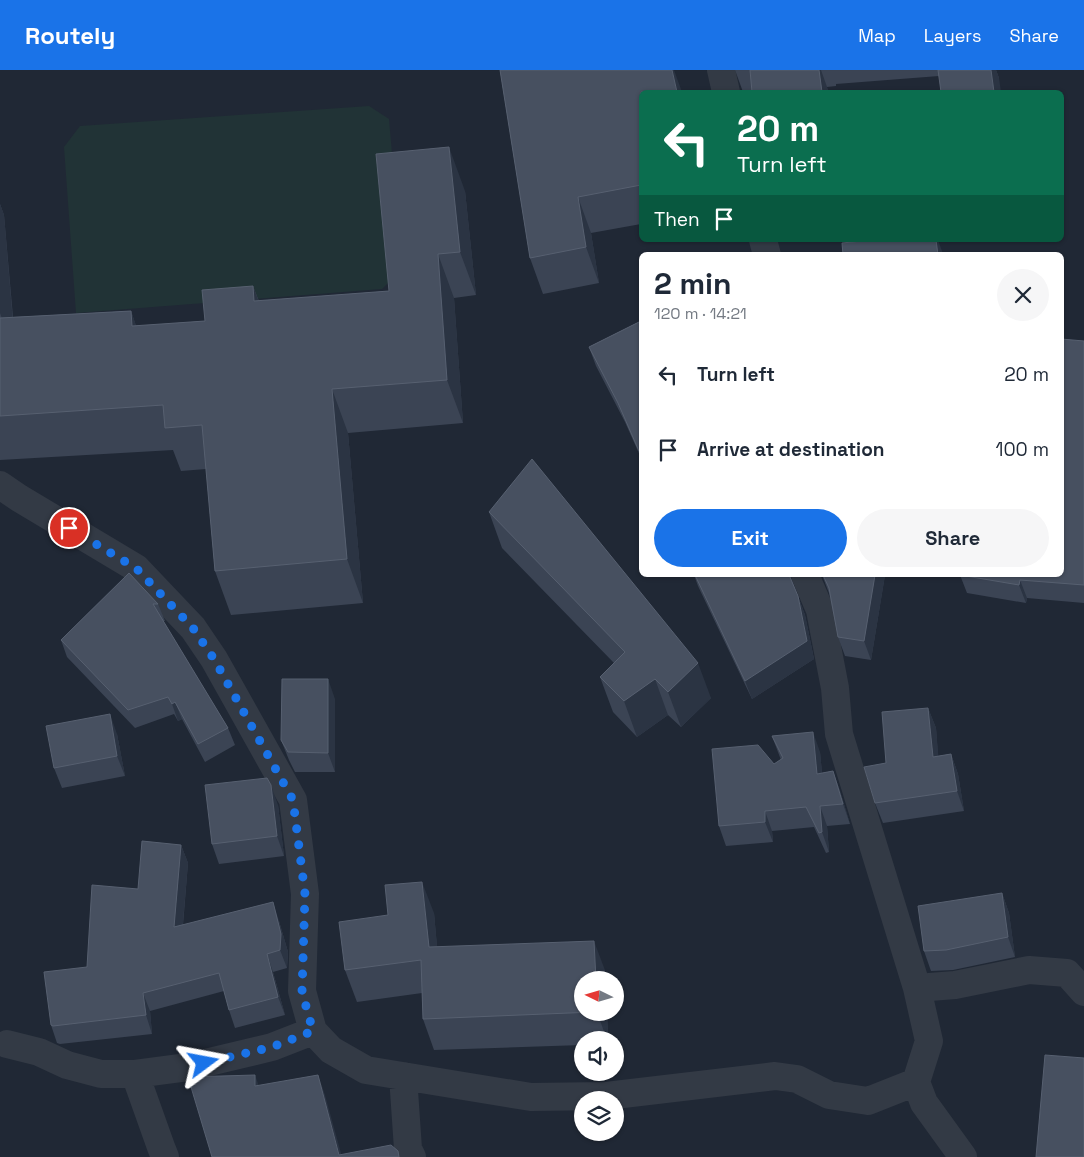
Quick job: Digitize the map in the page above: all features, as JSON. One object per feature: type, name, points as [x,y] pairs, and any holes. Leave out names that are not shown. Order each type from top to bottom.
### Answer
[{"type":"street","points":[[721,70],[726,90]]},
{"type":"street","points":[[0,485],[18,498],[136,568],[193,628],[214,659],[293,800],[305,894],[302,992],[313,1031],[331,1050],[366,1070],[531,1096],[606,1096],[775,1076],[797,1079],[829,1095],[868,1101],[916,1082]]},
{"type":"street","points":[[806,577],[820,610],[835,688],[839,734],[918,988],[929,1041],[916,1082],[924,1103],[963,1157]]},
{"type":"street","points":[[918,988],[955,985],[1029,970],[1067,973],[1084,992]]},
{"type":"street","points":[[7,1044],[39,1052],[67,1065],[101,1074],[135,1074],[188,1066],[272,1047],[313,1031]]},
{"type":"street","points":[[135,1074],[165,1157]]},
{"type":"street","points":[[403,1076],[408,1149],[412,1157]]},
{"type":"shaded area","points":[[369,106],[389,119],[402,269],[382,289],[76,313],[64,147],[80,126]]},
{"type":"building","points":[[500,70],[672,70],[677,90],[639,90],[639,185],[578,197],[586,247],[530,258]]},
{"type":"building","points":[[750,70],[819,70],[822,90],[752,90]]},
{"type":"building","points":[[938,70],[991,70],[994,90],[941,90]]},
{"type":"building","points":[[449,147],[460,252],[438,254],[447,380],[332,389],[347,559],[215,571],[202,425],[165,428],[163,405],[0,416],[0,318],[131,311],[132,326],[205,321],[202,290],[253,286],[254,301],[389,291],[376,154]]},
{"type":"building","points":[[936,242],[938,252],[843,252],[842,243]]},
{"type":"building","points":[[639,322],[639,451],[618,403],[589,347]]},
{"type":"building","points":[[1064,339],[1084,341],[1084,585],[1020,580],[1019,585],[972,577],[1064,577]]},
{"type":"building","points":[[532,459],[698,663],[668,692],[655,679],[624,701],[600,677],[625,652],[489,512]]},
{"type":"building","points":[[129,573],[158,604],[153,604],[228,728],[198,744],[175,702],[172,704],[168,697],[128,710],[61,640]]},
{"type":"building","points":[[696,577],[790,577],[798,596],[807,641],[745,681]]},
{"type":"building","points":[[824,577],[875,577],[864,641],[838,637],[829,588]]},
{"type":"building","points":[[282,679],[328,679],[328,753],[288,752],[281,740]]},
{"type":"building","points":[[928,708],[933,757],[951,754],[957,791],[875,803],[864,767],[886,763],[882,712]]},
{"type":"building","points":[[110,714],[117,756],[54,768],[46,726]]},
{"type":"building","points":[[813,732],[817,774],[833,771],[843,804],[820,806],[822,832],[819,833],[806,807],[765,811],[765,822],[719,826],[712,749],[758,745],[774,764],[783,758],[772,736]]},
{"type":"building","points":[[267,778],[271,785],[277,836],[212,844],[205,785]]},
{"type":"building","points":[[142,841],[181,845],[174,927],[273,902],[281,934],[280,950],[267,954],[278,997],[229,1010],[219,973],[143,993],[146,1015],[51,1025],[44,972],[87,967],[92,885],[138,889]]},
{"type":"building","points":[[422,882],[429,947],[594,941],[596,971],[574,971],[574,1013],[423,1019],[421,960],[345,970],[339,922],[388,915],[385,885]]},
{"type":"building","points":[[1002,893],[1008,937],[946,950],[924,951],[918,906]]},
{"type":"building","points":[[1045,1055],[1084,1058],[1084,1157],[1036,1157]]},
{"type":"building","points":[[255,1075],[255,1086],[318,1075],[339,1155],[391,1145],[398,1151],[399,1157],[212,1157],[188,1077]]},
{"type":"route","points":[[69,528],[136,568],[193,628],[214,659],[293,800],[305,894],[302,992],[313,1031],[272,1047],[204,1063]]}]
